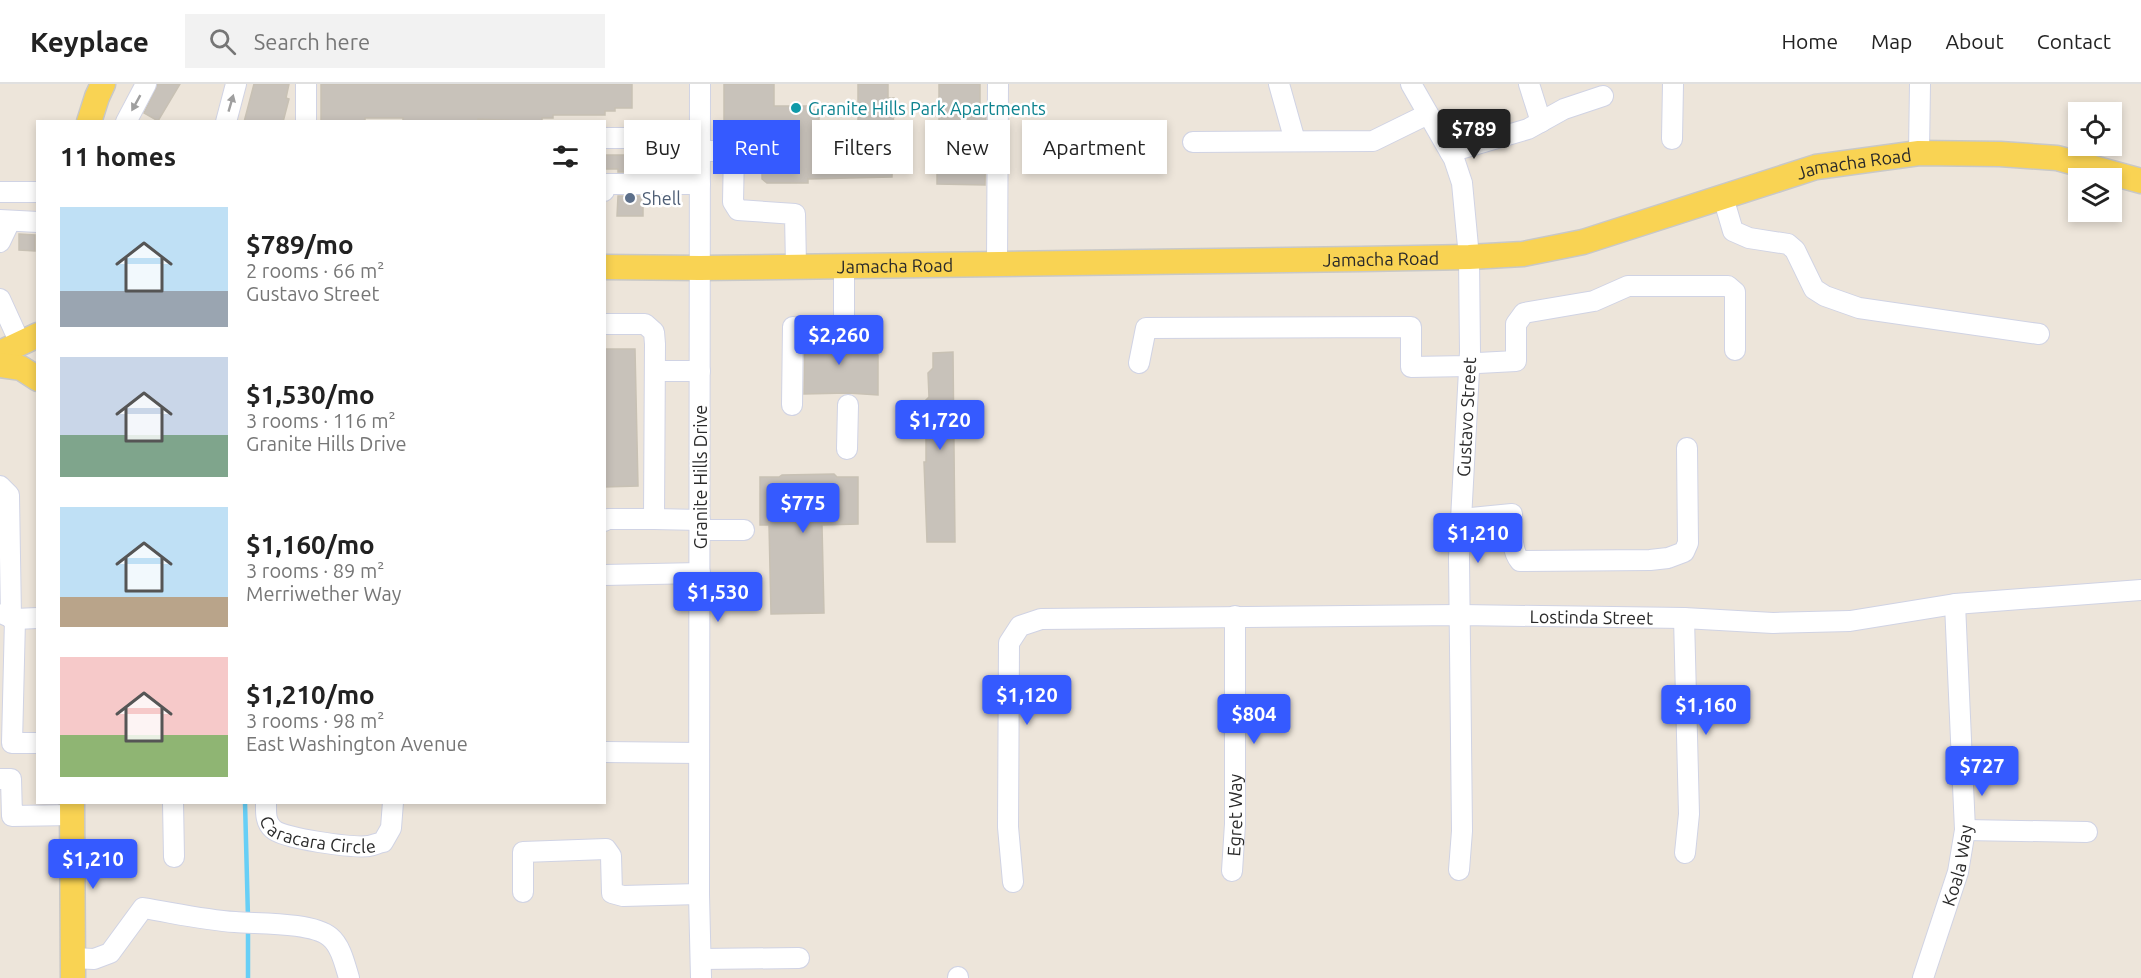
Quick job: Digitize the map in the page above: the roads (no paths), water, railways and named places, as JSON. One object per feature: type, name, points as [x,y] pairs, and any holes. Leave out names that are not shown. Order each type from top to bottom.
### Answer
[{"type":"main road","points":[[90,120],[103,84]]},
{"type":"main road","name":"Jamacha Road","points":[[606,267],[997,264],[1469,257],[1523,254],[1583,242],[1816,167],[1919,153],[2000,154],[2057,158],[2141,182]]},
{"type":"main road","points":[[0,364],[21,368],[36,378]]},
{"type":"main road","points":[[72,809],[73,968]]},
{"type":"street","points":[[127,120],[146,84]]},
{"type":"street","points":[[227,120],[236,84]]},
{"type":"street","points":[[306,84],[306,120]]},
{"type":"street","name":"Granite Hills Drive","points":[[700,84],[700,120]]},
{"type":"street","points":[[997,264],[998,84]]},
{"type":"street","points":[[1280,84],[1294,141]]},
{"type":"street","name":"Gustavo Street","points":[[1411,84],[1450,152],[1462,183],[1469,257],[1469,366],[1459,557],[1462,831],[1460,870]]},
{"type":"street","points":[[1529,84],[1540,122]]},
{"type":"street","points":[[1672,139],[1673,84]]},
{"type":"street","points":[[1919,153],[1920,84]]},
{"type":"street","points":[[1450,152],[1528,129],[1564,109],[1603,96]]},
{"type":"street","points":[[1193,142],[1373,141],[1428,114]]},
{"type":"street","points":[[606,138],[624,139]]},
{"type":"street","points":[[701,144],[734,151],[733,202],[738,210],[795,214],[796,266]]},
{"type":"street","name":"Granite Hills Drive","points":[[700,174],[699,894],[701,968]]},
{"type":"street","points":[[606,184],[700,184]]},
{"type":"street","points":[[0,192],[36,192]]},
{"type":"street","points":[[1723,197],[1733,231],[1749,238],[1788,244],[1795,250],[1814,289],[1825,296],[1859,309],[2039,334]]},
{"type":"street","points":[[0,242],[5,221],[36,222]]},
{"type":"street","points":[[844,266],[844,326]]},
{"type":"street","points":[[1139,363],[1146,328],[1411,327],[1411,367],[1516,362],[1516,324],[1524,313],[1594,301],[1628,286],[1728,286],[1735,292],[1735,350]]},
{"type":"street","points":[[0,299],[19,344]]},
{"type":"street","points":[[606,324],[645,324],[652,329],[654,337],[654,519]]},
{"type":"street","points":[[792,405],[793,327]]},
{"type":"street","points":[[655,371],[700,371]]},
{"type":"street","points":[[847,449],[848,405]]},
{"type":"street","points":[[1461,519],[1512,514],[1513,548],[1520,561],[1650,560],[1676,556],[1684,552],[1688,543],[1687,448]]},
{"type":"street","points":[[0,486],[9,495],[12,743],[36,743]]},
{"type":"street","points":[[606,520],[654,519],[744,530]]},
{"type":"street","points":[[606,574],[700,573]]},
{"type":"street","name":"Lostinda Street","points":[[1012,882],[1008,827],[1009,643],[1020,626],[1041,619],[1460,615],[1684,618],[1773,623],[1850,621],[1955,604],[2141,590]]},
{"type":"street","name":"Koala Way","points":[[1923,978],[1958,872],[1965,830],[1955,604]]},
{"type":"street","points":[[9,616],[36,618]]},
{"type":"street","name":"Egret Way","points":[[1232,871],[1235,824],[1235,616]]},
{"type":"street","points":[[1684,618],[1689,814],[1685,853]]},
{"type":"street","points":[[606,752],[699,753]]},
{"type":"street","points":[[0,779],[11,779],[6,821],[72,809]]},
{"type":"street","points":[[173,804],[174,857]]},
{"type":"street","name":"Caracara Circle","points":[[266,804],[266,818],[271,828],[282,835],[345,845],[368,846],[383,842],[391,828],[393,804]]},
{"type":"street","points":[[1965,830],[2087,832]]},
{"type":"street","points":[[523,892],[523,852],[606,849],[611,856],[612,893],[623,896],[699,894]]},
{"type":"street","points":[[73,968],[110,952],[144,908],[235,922],[313,929],[330,937],[339,948],[349,978]]},
{"type":"street","points":[[701,968],[799,958]]},
{"type":"waterway","points":[[245,804],[248,918]]},
{"type":"waterway","points":[[248,927],[248,978]]},
{"type":"place","name":"Granite Hills Park Apartments","points":[[796,108]]},
{"type":"place","name":"Shell","points":[[630,198]]}]
